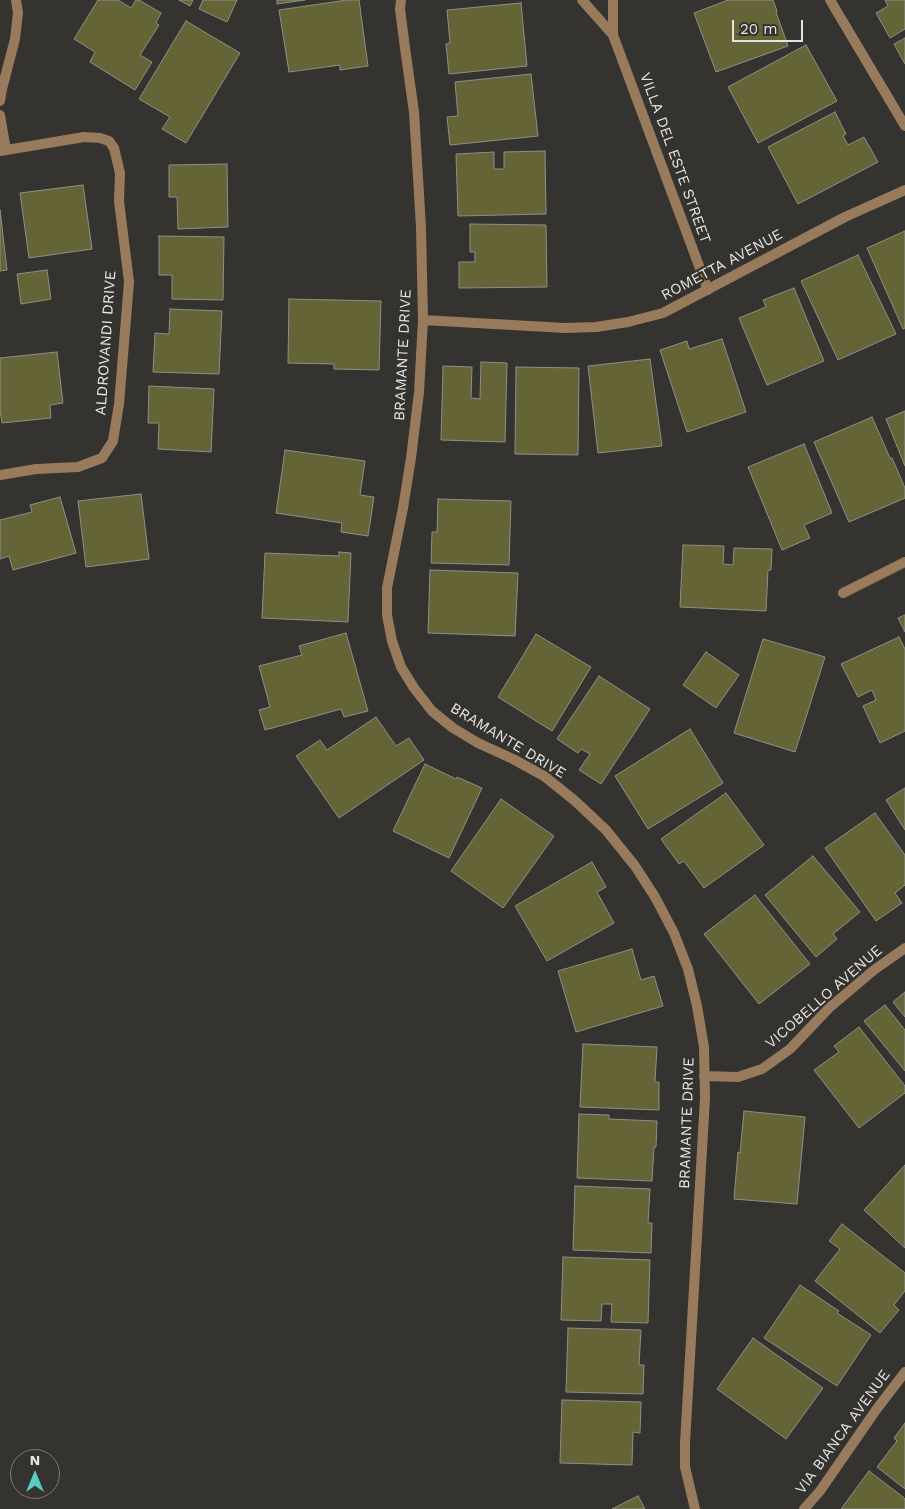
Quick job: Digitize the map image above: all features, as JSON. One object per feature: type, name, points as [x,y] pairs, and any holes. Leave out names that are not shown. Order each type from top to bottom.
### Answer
[{"type":"street","points":[[0,101],[15,39],[18,13],[16,0]]},
{"type":"street","name":"BRAMANTE DRIVE","points":[[401,0],[400,9],[414,112],[422,227],[423,320],[419,392],[411,458],[387,588],[387,615],[390,632],[401,667],[432,711],[453,728],[478,743],[544,776],[574,800],[606,830],[635,866],[655,897],[674,933],[688,969],[704,1047],[705,1098],[685,1443],[685,1467],[695,1509]]},
{"type":"street","name":"VILLA DEL ESTE STREET","points":[[582,0],[614,35]]},
{"type":"street","name":"VILLA DEL ESTE STREET","points":[[614,0],[614,35],[708,290]]},
{"type":"street","points":[[830,0],[905,126]]},
{"type":"street","points":[[0,115],[3,151]]},
{"type":"street","name":"ALDROVANDI DRIVE","points":[[0,475],[36,469],[78,467],[102,458],[113,441],[119,404],[129,282],[119,201],[120,173],[114,148],[109,141],[100,138],[84,137],[3,151]]},
{"type":"street","name":"ROMETTA AVENUE","points":[[423,320],[565,328],[596,327],[628,322],[663,313],[836,221],[905,190]]},
{"type":"street","points":[[843,593],[905,562]]},
{"type":"street","name":"VICOBELLO AVENUE","points":[[704,1076],[738,1077],[762,1069],[790,1049],[830,1008],[874,970],[905,948]]},
{"type":"street","name":"VIA BIANCA AVENUE","points":[[804,1509],[820,1491],[876,1410],[905,1372]]},
{"type":"building","points":[[98,0],[118,0],[131,8],[136,0],[139,0],[161,13],[156,23],[159,25],[140,55],[152,62],[135,90],[90,62],[95,52],[74,39]]},
{"type":"building","points":[[179,0],[193,0],[190,6]]},
{"type":"building","points":[[203,0],[237,0],[227,22],[199,9]]},
{"type":"building","points":[[277,0],[305,0],[277,4]]},
{"type":"building","points":[[359,0],[368,66],[340,70],[340,65],[289,72],[279,10]]},
{"type":"building","points":[[728,0],[773,0],[788,46],[716,72],[694,13]]},
{"type":"building","points":[[885,0],[905,0],[905,29],[890,38],[876,13],[888,6]]},
{"type":"building","points":[[521,3],[527,66],[449,74],[446,44],[450,43],[447,10]]},
{"type":"building","points":[[186,21],[240,53],[186,143],[162,129],[170,117],[139,99]]},
{"type":"building","points":[[905,38],[905,64],[894,44]]},
{"type":"building","points":[[806,45],[837,101],[758,143],[728,87]]},
{"type":"building","points":[[531,74],[538,136],[450,145],[447,117],[458,116],[455,82]]},
{"type":"building","points":[[835,112],[846,134],[843,136],[848,145],[864,137],[878,162],[798,204],[768,147]]},
{"type":"building","points":[[545,151],[546,214],[458,216],[456,154],[494,152],[494,169],[504,169],[504,152]]},
{"type":"building","points":[[227,164],[228,227],[178,229],[177,197],[169,197],[169,165]]},
{"type":"building","points":[[83,185],[92,249],[29,258],[20,193]]},
{"type":"building","points":[[0,210],[7,270],[0,271]]},
{"type":"building","points":[[470,224],[546,225],[547,287],[459,288],[459,262],[475,262],[475,252],[470,252]]},
{"type":"building","points":[[905,231],[905,328],[903,329],[867,248]]},
{"type":"building","points":[[159,236],[224,237],[223,300],[172,299],[172,275],[159,275]]},
{"type":"building","points":[[858,255],[896,334],[838,360],[801,281]]},
{"type":"building","points":[[47,270],[51,299],[21,304],[17,274]]},
{"type":"building","points":[[794,288],[824,361],[767,385],[739,318],[766,307],[763,300]]},
{"type":"building","points":[[289,299],[381,301],[379,370],[334,369],[334,364],[288,363]]},
{"type":"building","points":[[170,309],[222,311],[219,374],[153,372],[155,333],[169,334]]},
{"type":"building","points":[[722,339],[746,412],[687,432],[660,350],[687,341],[689,349]]},
{"type":"building","points":[[57,352],[63,403],[50,405],[51,418],[2,423],[0,410],[0,358]]},
{"type":"building","points":[[650,359],[662,446],[598,453],[588,366]]},
{"type":"building","points":[[481,362],[507,363],[505,442],[441,440],[443,366],[472,367],[471,398],[480,399]]},
{"type":"building","points":[[516,367],[579,368],[578,455],[515,454]]},
{"type":"building","points":[[149,386],[214,389],[211,452],[158,449],[159,423],[148,423]]},
{"type":"building","points":[[905,411],[905,466],[886,419]]},
{"type":"building","points":[[872,417],[905,488],[905,498],[849,522],[814,442]]},
{"type":"building","points":[[804,444],[832,513],[804,525],[810,538],[782,550],[748,467]]},
{"type":"building","points":[[285,450],[365,461],[360,495],[374,497],[368,536],[341,532],[342,523],[276,513]]},
{"type":"building","points":[[141,494],[149,559],[86,567],[78,501]]},
{"type":"building","points":[[60,497],[76,553],[13,570],[9,556],[0,559],[0,520],[32,512],[30,505]]},
{"type":"building","points":[[438,499],[511,501],[509,565],[431,563],[432,532],[437,532]]},
{"type":"building","points":[[683,545],[724,546],[723,564],[733,565],[734,548],[772,549],[771,570],[768,570],[766,611],[680,607]]},
{"type":"building","points":[[339,552],[351,553],[348,622],[262,618],[265,553],[339,556]]},
{"type":"building","points":[[430,570],[518,573],[515,636],[428,633]]},
{"type":"building","points":[[905,615],[905,632],[898,618]]},
{"type":"building","points":[[346,633],[368,711],[344,717],[341,709],[265,730],[259,710],[270,707],[259,666],[302,655],[299,646]]},
{"type":"building","points":[[536,634],[591,667],[552,731],[498,697]]},
{"type":"building","points":[[899,637],[905,649],[905,731],[880,743],[863,706],[876,700],[872,690],[858,697],[841,664]]},
{"type":"building","points":[[763,639],[825,657],[795,752],[734,733]]},
{"type":"building","points":[[706,652],[739,675],[716,708],[683,685]]},
{"type":"building","points":[[599,676],[650,709],[601,784],[579,770],[590,754],[581,749],[578,753],[557,739]]},
{"type":"building","points":[[376,717],[396,746],[409,738],[424,760],[339,818],[296,756],[320,740],[327,750]]},
{"type":"building","points":[[690,729],[723,783],[648,829],[615,776]]},
{"type":"building","points":[[425,764],[456,779],[457,777],[482,788],[449,858],[393,831]]},
{"type":"building","points":[[905,788],[905,830],[886,800]]},
{"type":"building","points":[[726,793],[764,845],[704,888],[684,861],[679,864],[661,839]]},
{"type":"building","points":[[501,799],[554,836],[503,908],[451,871]]},
{"type":"building","points":[[875,813],[905,855],[905,885],[895,893],[902,903],[876,921],[825,848]]},
{"type":"building","points":[[813,856],[860,912],[833,934],[837,939],[816,957],[765,895]]},
{"type":"building","points":[[592,862],[606,887],[597,892],[614,923],[547,961],[515,906]]},
{"type":"building","points":[[755,895],[810,964],[759,1004],[704,934]]},
{"type":"building","points":[[632,949],[641,980],[654,976],[663,1006],[576,1032],[558,971]]},
{"type":"building","points":[[905,992],[905,1017],[893,1002]]},
{"type":"building","points":[[885,1005],[905,1030],[905,1071],[864,1021]]},
{"type":"building","points":[[859,1027],[905,1086],[905,1093],[859,1128],[814,1070],[839,1052],[834,1046]]},
{"type":"building","points":[[583,1044],[657,1047],[655,1082],[659,1082],[659,1110],[580,1107]]},
{"type":"building","points":[[744,1111],[805,1117],[797,1204],[734,1199]]},
{"type":"building","points":[[579,1114],[609,1115],[609,1119],[657,1121],[652,1181],[577,1178]]},
{"type":"building","points":[[905,1165],[905,1248],[864,1210]]},
{"type":"building","points":[[575,1186],[650,1189],[648,1223],[652,1223],[651,1253],[573,1250]]},
{"type":"building","points":[[842,1224],[905,1273],[905,1291],[894,1305],[899,1310],[880,1333],[815,1281],[840,1249],[829,1241]]},
{"type":"building","points":[[563,1257],[650,1260],[648,1323],[611,1322],[612,1304],[602,1304],[601,1321],[561,1320]]},
{"type":"building","points":[[800,1285],[839,1311],[837,1313],[871,1335],[837,1386],[764,1338]]},
{"type":"building","points":[[568,1328],[641,1330],[639,1365],[644,1365],[643,1394],[566,1392]]},
{"type":"building","points":[[753,1338],[823,1388],[786,1439],[717,1389]]},
{"type":"building","points":[[562,1400],[641,1402],[640,1433],[633,1432],[632,1465],[560,1463]]},
{"type":"building","points":[[905,1423],[905,1489],[877,1467],[897,1441],[894,1438]]},
{"type":"building","points":[[869,1471],[905,1499],[905,1509],[841,1509]]},
{"type":"building","points":[[638,1496],[645,1509],[612,1509]]}]
